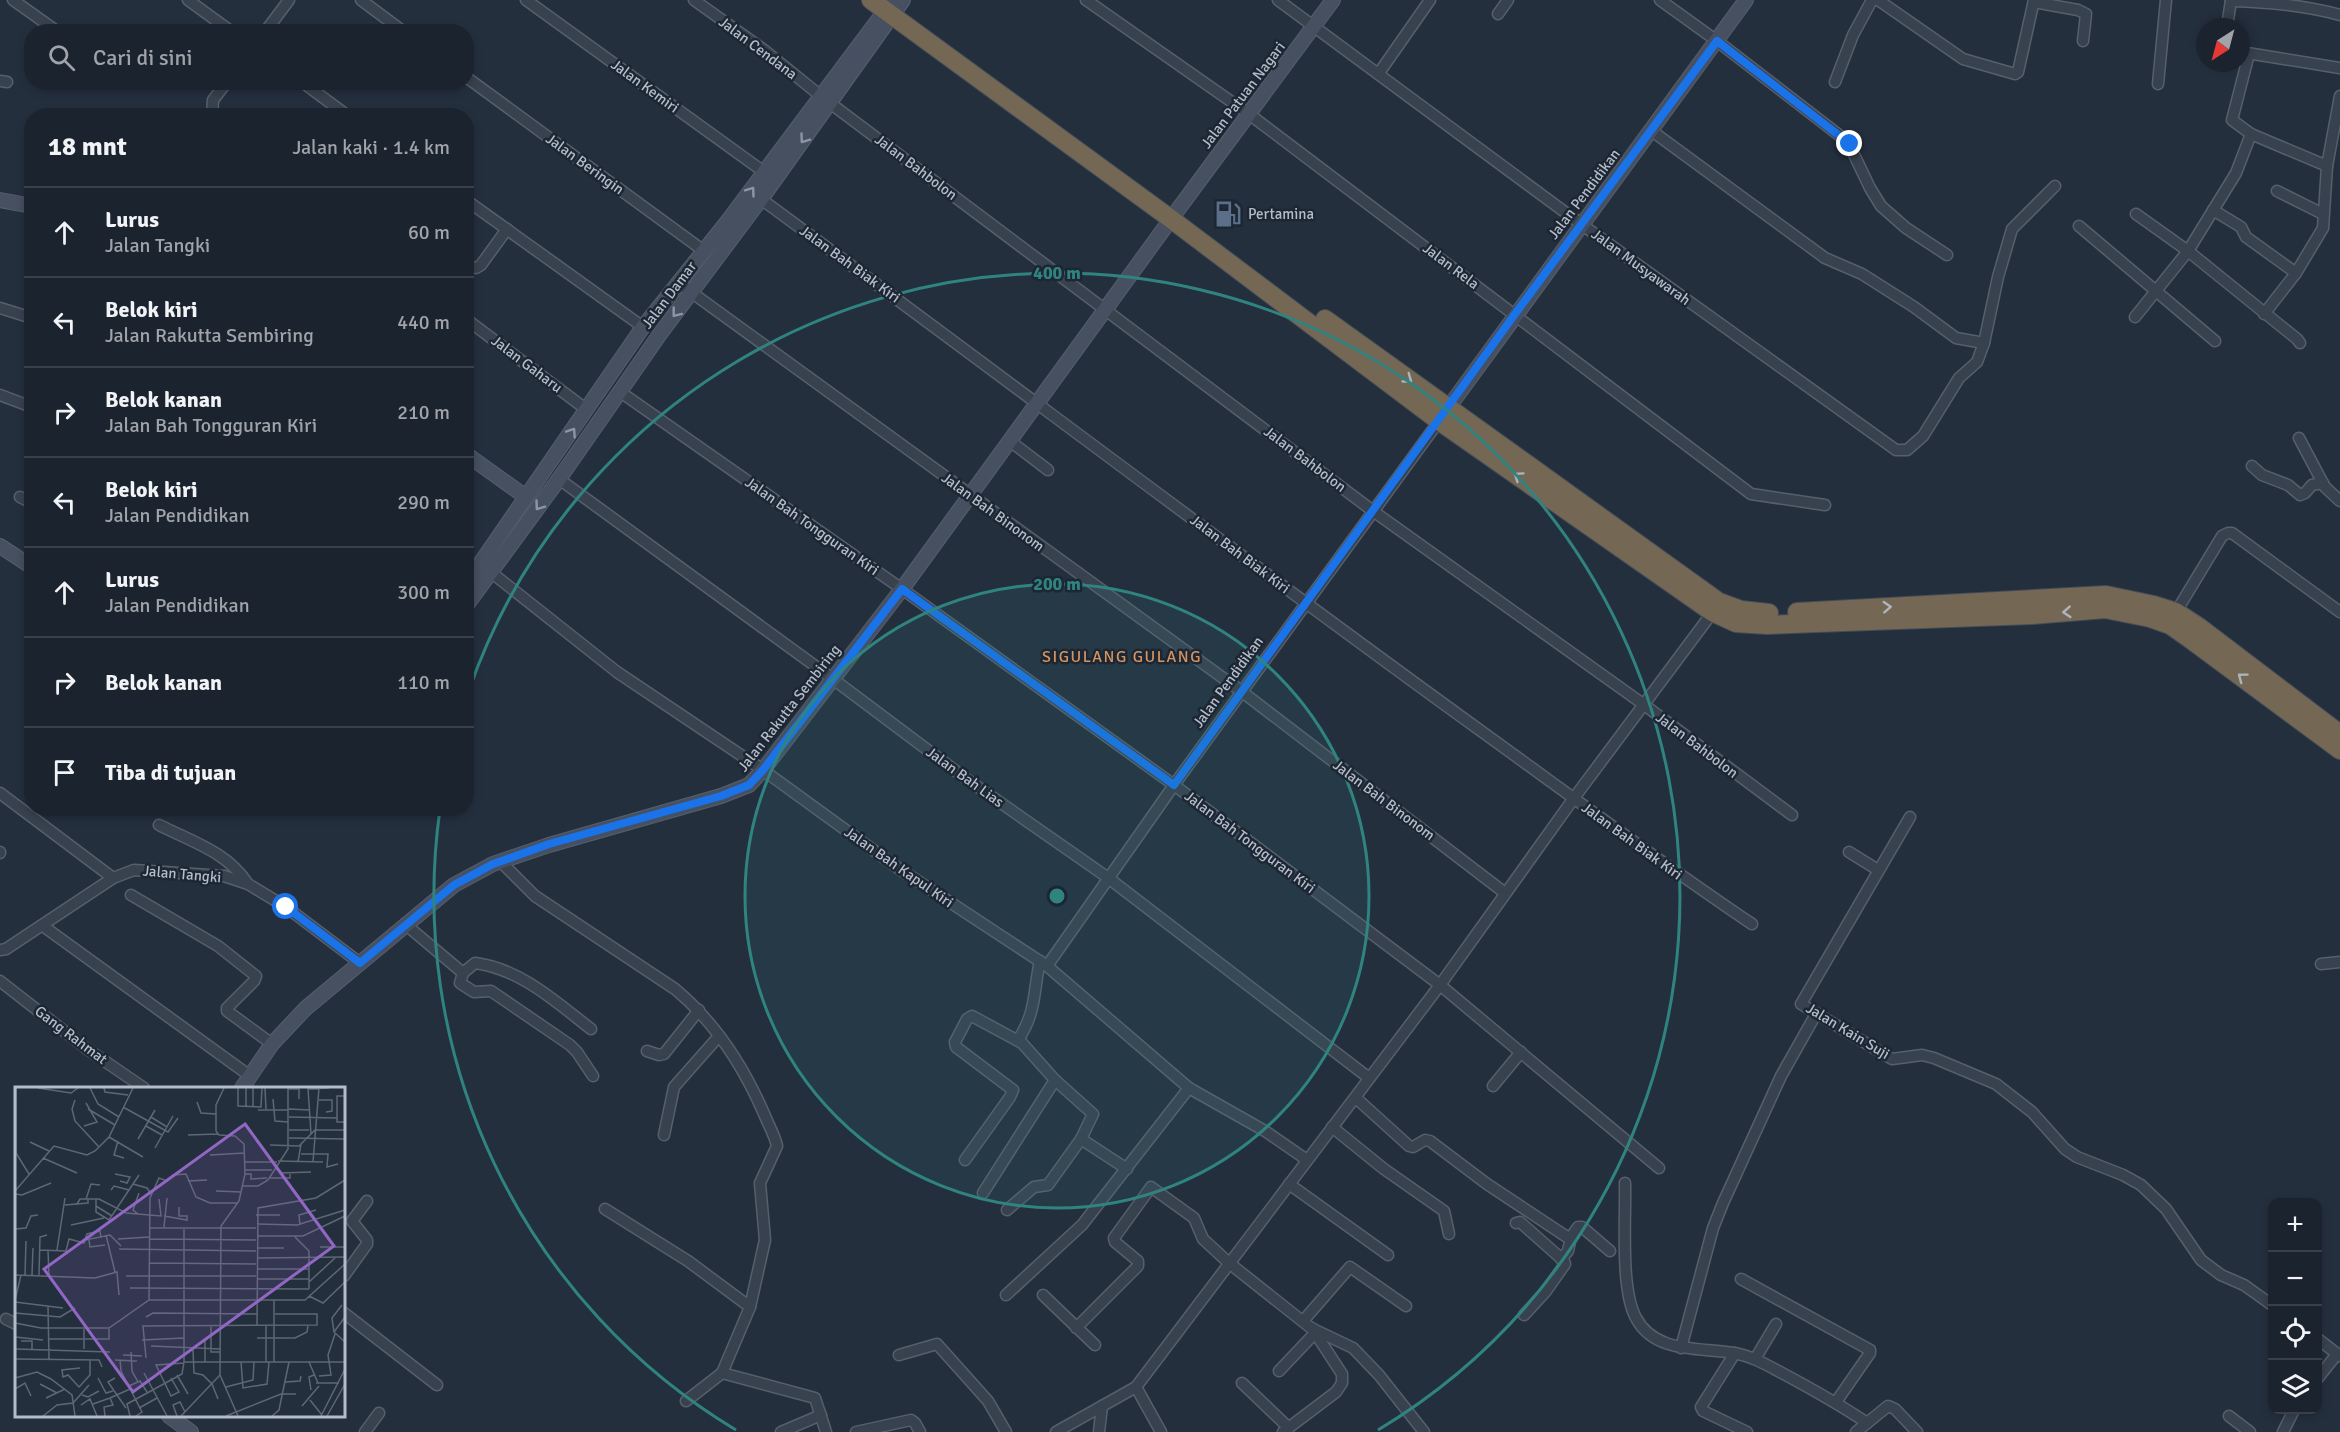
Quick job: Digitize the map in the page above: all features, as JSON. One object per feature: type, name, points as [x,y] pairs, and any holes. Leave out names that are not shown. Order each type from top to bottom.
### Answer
[{"type":"highway","points":[[891,4],[1444,415],[1736,623],[1767,625],[2032,615],[2105,609],[2150,618],[2170,625],[2184,634],[2340,750]]},
{"type":"highway","points":[[1716,607],[1767,613],[2106,595],[2176,612],[2340,734]]},
{"type":"street","points":[[13,0],[47,24]]},
{"type":"street","points":[[188,0],[220,24]]},
{"type":"street","points":[[271,24],[290,0]]},
{"type":"street","points":[[361,0],[393,24]]},
{"type":"street","name":"Jalan Kemiri","points":[[526,0],[764,172]]},
{"type":"street","name":"Jalan Cendana","points":[[693,0],[764,50],[826,100]]},
{"type":"street","name":"Jalan Rela","points":[[1086,0],[1249,114],[1751,494],[1825,505]]},
{"type":"street","name":"Jalan Musyawarah","points":[[1278,0],[1581,224],[1889,446],[1902,451],[1923,436],[1959,378],[1977,362],[1984,344]]},
{"type":"street","name":"Jalan Patuan Nagari","points":[[1175,214],[1333,0]]},
{"type":"street","points":[[1379,73],[1430,0]]},
{"type":"street","points":[[1498,14],[1508,0]]},
{"type":"street","points":[[1660,0],[1850,144],[1881,206],[1906,228],[1947,255]]},
{"type":"street","name":"Jalan Pendidikan","points":[[1043,964],[1746,0]]},
{"type":"street","points":[[1835,82],[1853,35],[1872,0]]},
{"type":"street","points":[[1878,0],[1963,59],[2015,74],[2018,72],[2026,44],[2034,1],[2078,10],[2086,14],[2083,41]]},
{"type":"street","points":[[2158,84],[2166,0]]},
{"type":"street","points":[[2228,18],[2231,0],[2275,2],[2316,8],[2340,15]]},
{"type":"street","name":"Jalan Damar","points":[[474,572],[643,327],[680,284],[704,251],[761,200],[891,4]]},
{"type":"street","points":[[2250,54],[2340,68]]},
{"type":"street","points":[[2241,72],[2231,116],[2234,122],[2251,134],[2327,166]]},
{"type":"street","name":"Jalan Beringin","points":[[474,83],[704,251]]},
{"type":"street","points":[[210,108],[220,90]]},
{"type":"street","points":[[313,90],[337,108]]},
{"type":"street","points":[[2264,314],[2296,273],[2323,228],[2327,166],[2340,96]]},
{"type":"street","name":"Jalan Damar","points":[[474,596],[693,291],[764,172],[826,100]]},
{"type":"street","name":"Jalan Bahbolon","points":[[826,100],[1373,511],[1643,704],[1791,815]]},
{"type":"street","points":[[1652,131],[1825,258],[1859,272],[1914,307],[1956,338],[1984,344],[1998,277],[2012,229],[2055,186]]},
{"type":"street","points":[[2135,317],[2188,251],[2236,173],[2251,134]]},
{"type":"street","points":[[2277,191],[2323,214]]},
{"type":"street","points":[[0,200],[24,204]]},
{"type":"street","name":"Jalan Bah Biak Kiri","points":[[761,200],[1305,603],[1657,860],[1752,924]]},
{"type":"street","points":[[474,206],[643,327]]},
{"type":"street","points":[[2213,210],[2241,227],[2246,237],[2296,273]]},
{"type":"street","name":"Jalan Rakutta Sembiring","points":[[243,1087],[272,1044],[306,1008],[454,885],[500,861],[549,844],[721,796],[749,785],[763,770],[902,589],[1175,214]]},
{"type":"street","points":[[2136,214],[2188,251],[2300,343]]},
{"type":"street","points":[[2079,226],[2215,341]]},
{"type":"street","points":[[474,268],[480,265],[507,229]]},
{"type":"street","name":"Jalan Bah Binonom","points":[[680,284],[693,291],[1241,692],[1505,893]]},
{"type":"street","points":[[0,308],[24,316]]},
{"type":"street","name":"Jalan Gaharu","points":[[474,324],[587,410]]},
{"type":"street","name":"Jalan Bah Tongguran Kiri","points":[[619,391],[902,589],[1174,785],[1440,985],[1659,1168]]},
{"type":"street","points":[[0,395],[24,404]]},
{"type":"street","points":[[2299,438],[2323,483],[2332,496],[2340,501]]},
{"type":"street","points":[[1010,441],[1048,470]]},
{"type":"street","points":[[474,460],[526,497]]},
{"type":"street","points":[[2252,466],[2262,475],[2288,485],[2300,495],[2306,493],[2312,485],[2323,483]]},
{"type":"street","name":"Jalan Bah Lias","points":[[559,479],[965,778],[1107,877],[1369,1078]]},
{"type":"street","points":[[20,497],[24,499]]},
{"type":"street","points":[[2176,612],[2222,536],[2232,533],[2340,612]]},
{"type":"street","points":[[0,546],[24,562]]},
{"type":"street","name":"Jalan Bah Kapul Kiri","points":[[492,573],[617,672],[763,770],[898,868],[1043,964],[1189,1088],[1265,1131],[1307,1160]]},
{"type":"street","points":[[1056,1432],[1136,1388],[1440,985],[1574,798],[1716,607]]},
{"type":"street","points":[[0,793],[24,811]]},
{"type":"street","points":[[31,816],[113,878]]},
{"type":"street","name":"Jalan Kain Suji","points":[[1910,816],[1801,1001],[1802,1005],[1892,1059],[1922,1055],[1996,1084],[2032,1112],[2065,1149],[2077,1157],[2123,1175],[2141,1185],[2166,1209],[2201,1260],[2221,1275],[2244,1285],[2268,1302]]},
{"type":"street","points":[[159,825],[226,858],[239,870],[248,884]]},
{"type":"street","points":[[1849,852],[1878,870]]},
{"type":"street","points":[[500,861],[535,896],[675,989],[699,1010],[741,1067],[776,1143],[776,1149],[760,1183],[765,1240],[750,1308],[722,1373],[686,1401]]},
{"type":"street","name":"Jalan Tangki","points":[[0,950],[6,949],[43,926],[113,878],[134,870],[224,876],[248,884],[286,907],[360,963]]},
{"type":"street","points":[[131,895],[218,946],[256,976],[254,981],[227,1008],[227,1011],[272,1044]]},
{"type":"street","points":[[405,924],[463,974]]},
{"type":"street","points":[[43,926],[250,1076]]},
{"type":"street","points":[[2321,964],[2340,962]]},
{"type":"street","points":[[591,1029],[540,989],[507,971],[475,963],[463,974],[460,983],[475,993],[491,991],[574,1048],[593,1076]]},
{"type":"street","points":[[1018,1040],[1027,1027],[1034,1004],[1035,985],[1043,964]]},
{"type":"street","name":"Gang Rahmat","points":[[0,981],[87,1049],[141,1087]]},
{"type":"street","points":[[647,1051],[662,1056],[699,1010]]},
{"type":"street","points":[[1682,1348],[1713,1228],[1723,1203],[1781,1076],[1816,1014]]},
{"type":"street","points":[[965,1160],[1013,1090],[956,1047],[955,1042],[967,1019],[972,1016],[1018,1040],[1055,1080],[1093,1114],[1081,1139],[1048,1185],[1034,1187],[1007,1210]]},
{"type":"street","points":[[664,1135],[675,1087],[719,1036]]},
{"type":"street","points":[[1493,1086],[1521,1052]]},
{"type":"street","points":[[983,1193],[1055,1080]]},
{"type":"street","points":[[1006,1294],[1077,1230],[1189,1088]]},
{"type":"street","points":[[1356,1098],[1409,1146],[1413,1147],[1425,1140],[1430,1141],[1487,1184],[1567,1237],[1571,1237]]},
{"type":"street","points":[[1332,1127],[1384,1169],[1444,1210],[1449,1234]]},
{"type":"street","points":[[1081,1139],[1127,1169]]},
{"type":"street","points":[[1625,1183],[1628,1292],[1634,1316],[1646,1331],[1657,1339],[1682,1348],[1734,1353],[1755,1359],[1836,1402],[1866,1423]]},
{"type":"street","points":[[1289,1184],[1388,1255]]},
{"type":"street","points":[[1076,1328],[1138,1266],[1138,1261],[1115,1242],[1114,1238],[1151,1187],[1194,1218],[1203,1239],[1229,1263],[1310,1327],[1353,1348],[1379,1375],[1424,1432]]},
{"type":"street","points":[[345,1275],[367,1244],[367,1240],[352,1222],[367,1201]]},
{"type":"street","points":[[604,1209],[688,1261],[750,1308]]},
{"type":"street","points":[[1516,1223],[1520,1222],[1564,1261],[1546,1291],[1524,1315]]},
{"type":"street","points":[[1561,1259],[1568,1251],[1571,1237],[1578,1227],[1582,1227],[1610,1251]]},
{"type":"street","points":[[1279,1371],[1350,1268],[1406,1306]]},
{"type":"street","points":[[1741,1279],[1870,1350],[1836,1402]]},
{"type":"street","points":[[1043,1295],[1095,1345]]},
{"type":"street","points":[[345,1314],[437,1385]]},
{"type":"street","points":[[6,1319],[15,1324]]},
{"type":"street","points":[[1755,1359],[1776,1324]]},
{"type":"street","points":[[1242,1383],[1286,1430],[1336,1392],[1342,1383],[1341,1374],[1310,1327]]},
{"type":"street","points":[[2322,1342],[2339,1355],[2322,1374]]},
{"type":"street","points":[[899,1355],[937,1344],[988,1401],[1006,1432]]},
{"type":"street","points":[[1734,1353],[1701,1407],[1703,1411],[1747,1432]]},
{"type":"street","points":[[722,1373],[815,1398],[826,1432]]},
{"type":"street","points":[[1136,1388],[1161,1432]]},
{"type":"street","points":[[1099,1432],[1102,1406]]},
{"type":"street","points":[[1856,1432],[1888,1406],[1895,1409],[1917,1432]]},
{"type":"street","points":[[364,1432],[379,1413]]},
{"type":"street","points":[[2283,1432],[2292,1414]]},
{"type":"street","points":[[781,1432],[821,1415]]},
{"type":"street","points":[[2229,1416],[2250,1432]]},
{"type":"street","points":[[170,1417],[191,1432]]},
{"type":"street","points":[[856,1432],[911,1420],[920,1432]]},
{"type":"place","name":"Pertamina","points":[[1228,214]]},
{"type":"district","name":"SIGULANG GULANG","points":[[1122,656]]},
{"type":"route","points":[[286,907],[360,963],[454,885],[493,864],[549,844],[606,830],[721,796],[749,785],[763,770],[902,589],[1174,785],[1440,421],[1515,314],[1717,41],[1850,144]]}]
